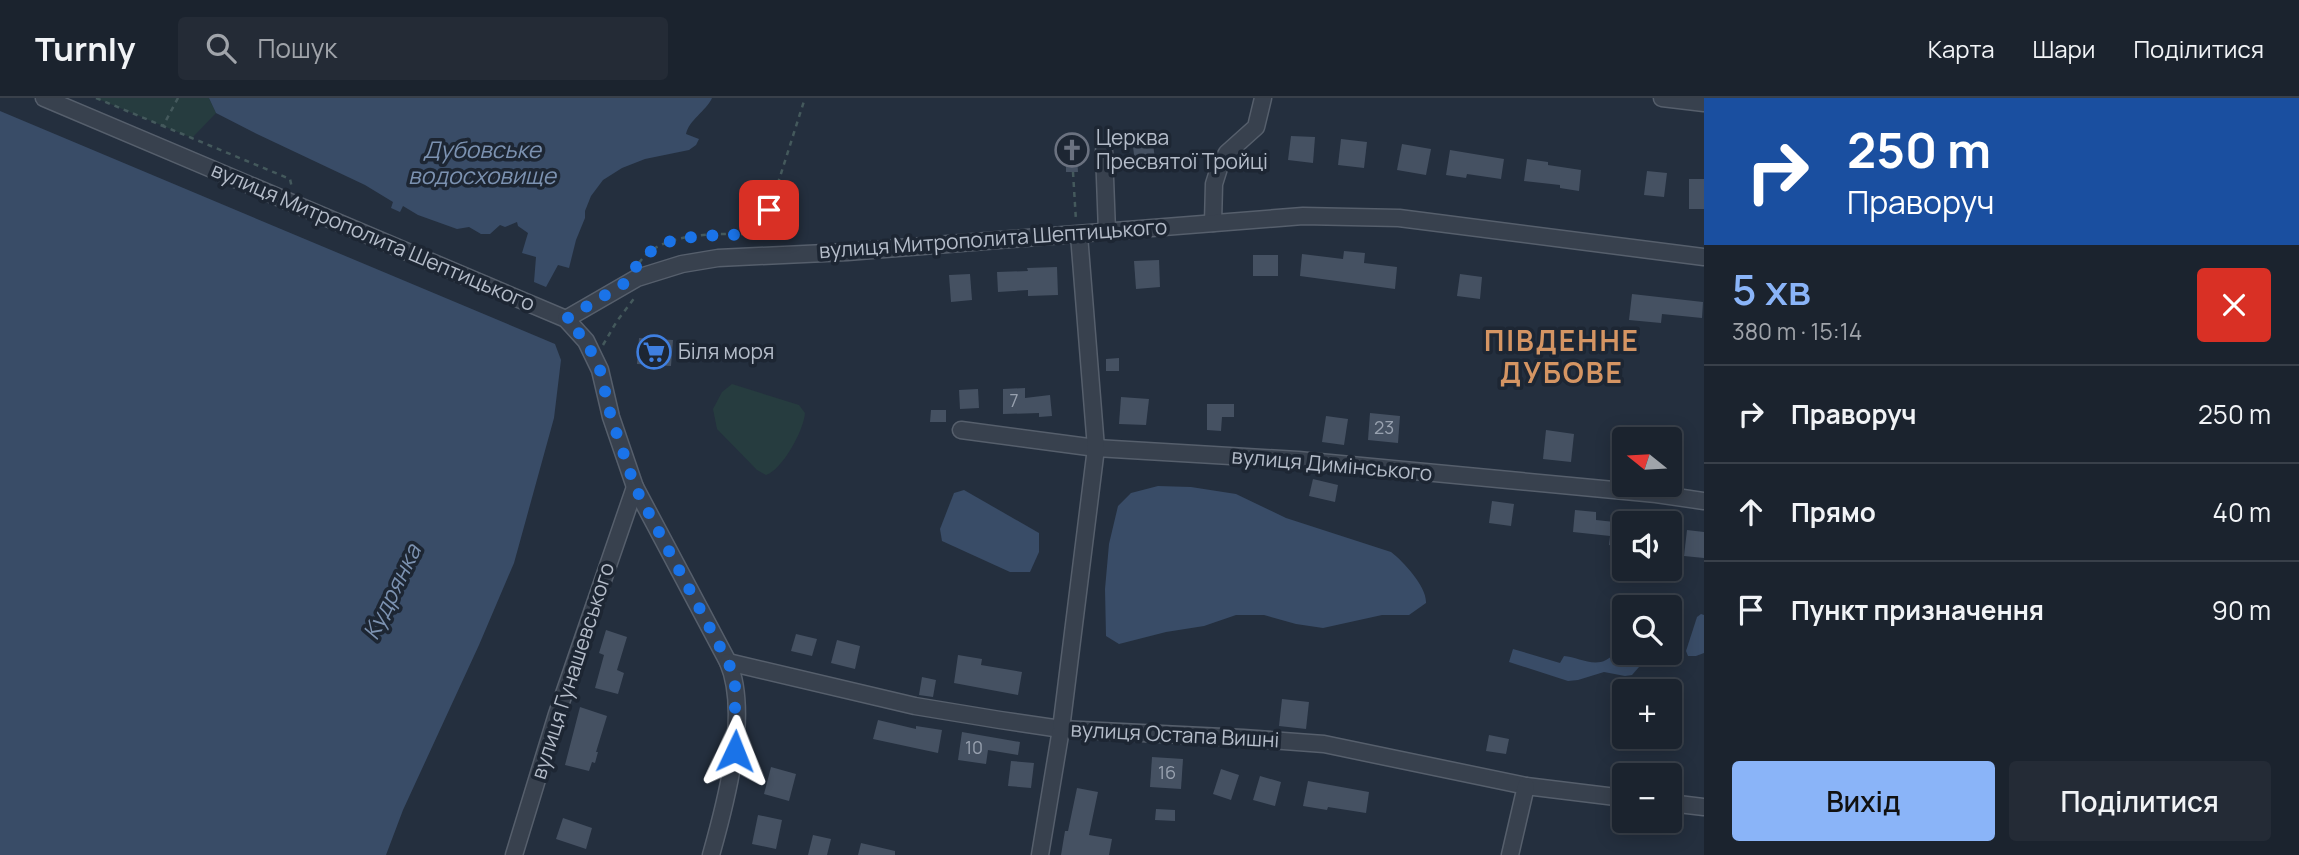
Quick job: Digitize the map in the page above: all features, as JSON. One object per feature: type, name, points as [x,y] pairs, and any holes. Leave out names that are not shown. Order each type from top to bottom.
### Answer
[{"type":"street","name":"вулиця Митрополита Шептицького","points":[[44,98],[566,319],[682,264],[718,258],[847,252],[1303,216],[1399,218],[1704,257]]},
{"type":"street","points":[[1213,223],[1214,184],[1219,168],[1227,153],[1256,127],[1263,98]]},
{"type":"street","points":[[1662,98],[1704,103]]},
{"type":"street","points":[[1104,151],[1107,232]]},
{"type":"street","points":[[1040,855],[1061,729],[1096,449],[1078,235]]},
{"type":"street","points":[[566,319],[586,341],[600,370],[611,417],[635,487],[735,678],[735,751],[717,853]]},
{"type":"street","name":"вулиця Димінського","points":[[961,430],[1096,449],[1298,460],[1704,501]]},
{"type":"street","name":"вулиця Гунашевського","points":[[514,855],[557,714],[635,487]]},
{"type":"street","name":"вулиця Остапа Вишні","points":[[728,662],[915,706],[1061,729],[1324,744],[1527,786],[1612,797]]},
{"type":"street","points":[[1510,855],[1527,786]]},
{"type":"street","points":[[1682,804],[1704,807]]},
{"type":"path","points":[[96,98],[290,179],[295,204]]},
{"type":"path","points":[[163,126],[178,98]]},
{"type":"path","points":[[603,346],[617,321],[642,258],[658,246],[674,240],[698,236],[751,234],[765,224],[805,98]]},
{"type":"path","points":[[1073,172],[1078,235]]},
{"type":"green space","points":[[96,98],[209,98],[216,113],[192,138]]},
{"type":"green space","points":[[732,384],[799,405],[805,413],[801,429],[791,448],[779,466],[766,475],[757,470],[717,429],[713,409],[722,392]]},
{"type":"water","name":"Дубовське водосховище","points":[[209,98],[712,98],[690,124],[686,134],[699,139],[696,145],[689,150],[645,159],[622,168],[603,180],[591,196],[585,211],[569,268],[558,265],[546,287],[534,282],[536,257],[522,253],[528,233],[518,226],[517,222],[505,227],[500,225],[490,234],[481,234],[469,227],[457,229],[418,215],[403,206],[400,212],[391,208],[393,202],[365,185],[216,113]]},
{"type":"water","name":"Кудрянка","points":[[0,111],[555,344],[561,360],[554,418],[514,563],[403,810],[386,855],[0,855]]},
{"type":"water","points":[[1158,486],[1191,487],[1236,494],[1286,518],[1391,552],[1419,582],[1426,603],[1409,615],[1382,615],[1323,628],[1264,615],[1236,615],[1204,626],[1119,644],[1106,636],[1105,589],[1109,544],[1118,506],[1131,493]]},
{"type":"water","points":[[964,490],[1039,533],[1039,552],[1030,572],[1010,572],[942,541],[940,529],[954,493]]},
{"type":"water","points":[[1704,615],[1704,653],[1688,656],[1686,651],[1697,617]]},
{"type":"water","points":[[1513,649],[1560,663],[1564,656],[1590,662],[1601,662],[1612,656],[1612,665],[1639,667],[1632,675],[1604,672],[1568,681],[1509,662]]},
{"type":"building","points":[[1065,136],[1083,139],[1083,156],[1077,156],[1078,172],[1066,172],[1066,157],[1059,157],[1059,140],[1066,140]]},
{"type":"building","points":[[1291,136],[1315,137],[1313,163],[1288,160]]},
{"type":"building","points":[[1341,139],[1367,142],[1364,168],[1338,165]]},
{"type":"building","points":[[1153,144],[1156,166],[1136,169],[1133,147]]},
{"type":"building","points":[[1402,144],[1431,149],[1426,175],[1397,170]]},
{"type":"building","points":[[1450,150],[1504,159],[1501,179],[1467,174],[1466,178],[1446,175]]},
{"type":"building","points":[[1527,159],[1581,170],[1579,191],[1560,188],[1560,185],[1524,181]]},
{"type":"building","points":[[1647,171],[1667,173],[1664,197],[1644,195]]},
{"type":"building","points":[[1689,179],[1704,179],[1704,209],[1689,209]]},
{"type":"building","points":[[1344,251],[1365,253],[1364,263],[1397,267],[1395,289],[1300,276],[1302,254],[1343,259]]},
{"type":"building","points":[[1253,255],[1278,255],[1278,276],[1253,276]]},
{"type":"building","points":[[1159,260],[1160,287],[1136,289],[1134,261]]},
{"type":"building","points":[[1057,267],[1058,295],[1028,296],[1028,290],[998,292],[997,272]]},
{"type":"building","points":[[970,274],[972,300],[951,302],[949,275]]},
{"type":"building","points":[[1460,274],[1482,277],[1480,299],[1457,296]]},
{"type":"building","points":[[1632,294],[1703,302],[1702,318],[1662,314],[1661,323],[1629,320]]},
{"type":"building","points":[[639,338],[673,340],[671,366],[637,364]]},
{"type":"building","points":[[1119,358],[1119,371],[1106,371],[1106,359]]},
{"type":"building","points":[[1025,388],[1025,398],[1050,395],[1052,416],[1039,417],[1039,413],[1003,414],[1003,389]]},
{"type":"building","points":[[978,389],[979,408],[960,409],[959,390]]},
{"type":"building","points":[[1121,397],[1149,399],[1146,425],[1119,424]]},
{"type":"building","points":[[1207,404],[1234,404],[1234,417],[1222,417],[1221,431],[1207,430]]},
{"type":"building","points":[[931,410],[946,410],[946,422],[930,422]]},
{"type":"building","points":[[1370,413],[1400,416],[1398,443],[1368,440]]},
{"type":"building","points":[[1326,416],[1348,419],[1344,445],[1322,442]]},
{"type":"building","points":[[1546,430],[1574,434],[1571,462],[1543,459]]},
{"type":"building","points":[[1313,479],[1338,485],[1335,502],[1309,496]]},
{"type":"building","points":[[1492,501],[1514,504],[1511,526],[1489,523]]},
{"type":"building","points":[[1575,510],[1596,512],[1596,520],[1612,522],[1612,545],[1609,545],[1610,536],[1573,532]]},
{"type":"building","points":[[1687,530],[1704,532],[1704,558],[1684,556]]},
{"type":"building","points":[[606,630],[627,637],[617,670],[624,673],[618,694],[595,688],[604,655],[599,653]]},
{"type":"building","points":[[796,634],[817,639],[812,656],[791,651]]},
{"type":"building","points":[[837,640],[860,646],[855,669],[831,663]]},
{"type":"building","points":[[958,655],[982,659],[981,665],[1022,672],[1018,695],[954,683]]},
{"type":"building","points":[[922,677],[936,680],[933,697],[919,695]]},
{"type":"building","points":[[1282,699],[1309,702],[1306,729],[1279,726]]},
{"type":"building","points":[[580,707],[607,716],[595,763],[592,762],[589,771],[565,765]]},
{"type":"building","points":[[878,720],[916,729],[916,726],[942,730],[938,753],[873,739]]},
{"type":"building","points":[[962,732],[1020,742],[1018,755],[988,750],[986,764],[958,760]]},
{"type":"building","points":[[1489,735],[1509,739],[1506,754],[1486,751]]},
{"type":"building","points":[[1152,757],[1183,759],[1181,789],[1150,787]]},
{"type":"building","points":[[1011,761],[1034,763],[1031,788],[1008,786]]},
{"type":"building","points":[[771,767],[796,774],[789,801],[764,794]]},
{"type":"building","points":[[1221,769],[1239,775],[1231,800],[1213,794]]},
{"type":"building","points":[[1260,776],[1281,782],[1275,806],[1253,800]]},
{"type":"building","points":[[1308,781],[1369,792],[1366,813],[1303,806]]},
{"type":"building","points":[[1077,788],[1098,792],[1089,835],[1112,839],[1109,855],[1061,855]]},
{"type":"building","points":[[1156,809],[1175,810],[1175,821],[1155,820]]},
{"type":"building","points":[[758,815],[782,820],[776,849],[752,844]]},
{"type":"building","points":[[563,818],[592,828],[586,849],[556,839]]},
{"type":"building","points":[[813,835],[831,839],[827,855],[808,855]]},
{"type":"building","points":[[861,843],[895,851],[895,855],[858,855]]},
{"type":"place","name":"Церква Пресвятої Тройці","points":[[1072,150]]},
{"type":"place","name":"Біля моря","points":[[654,352]]},
{"type":"district","name":"ПІВДЕННЕ ДУБОВЕ","points":[[1562,357]]},
{"type":"route","points":[[735,751],[735,678],[635,487],[611,417],[600,370],[586,341],[566,319],[625,283],[642,258],[658,246],[698,236],[751,234],[765,224],[769,210]]}]
